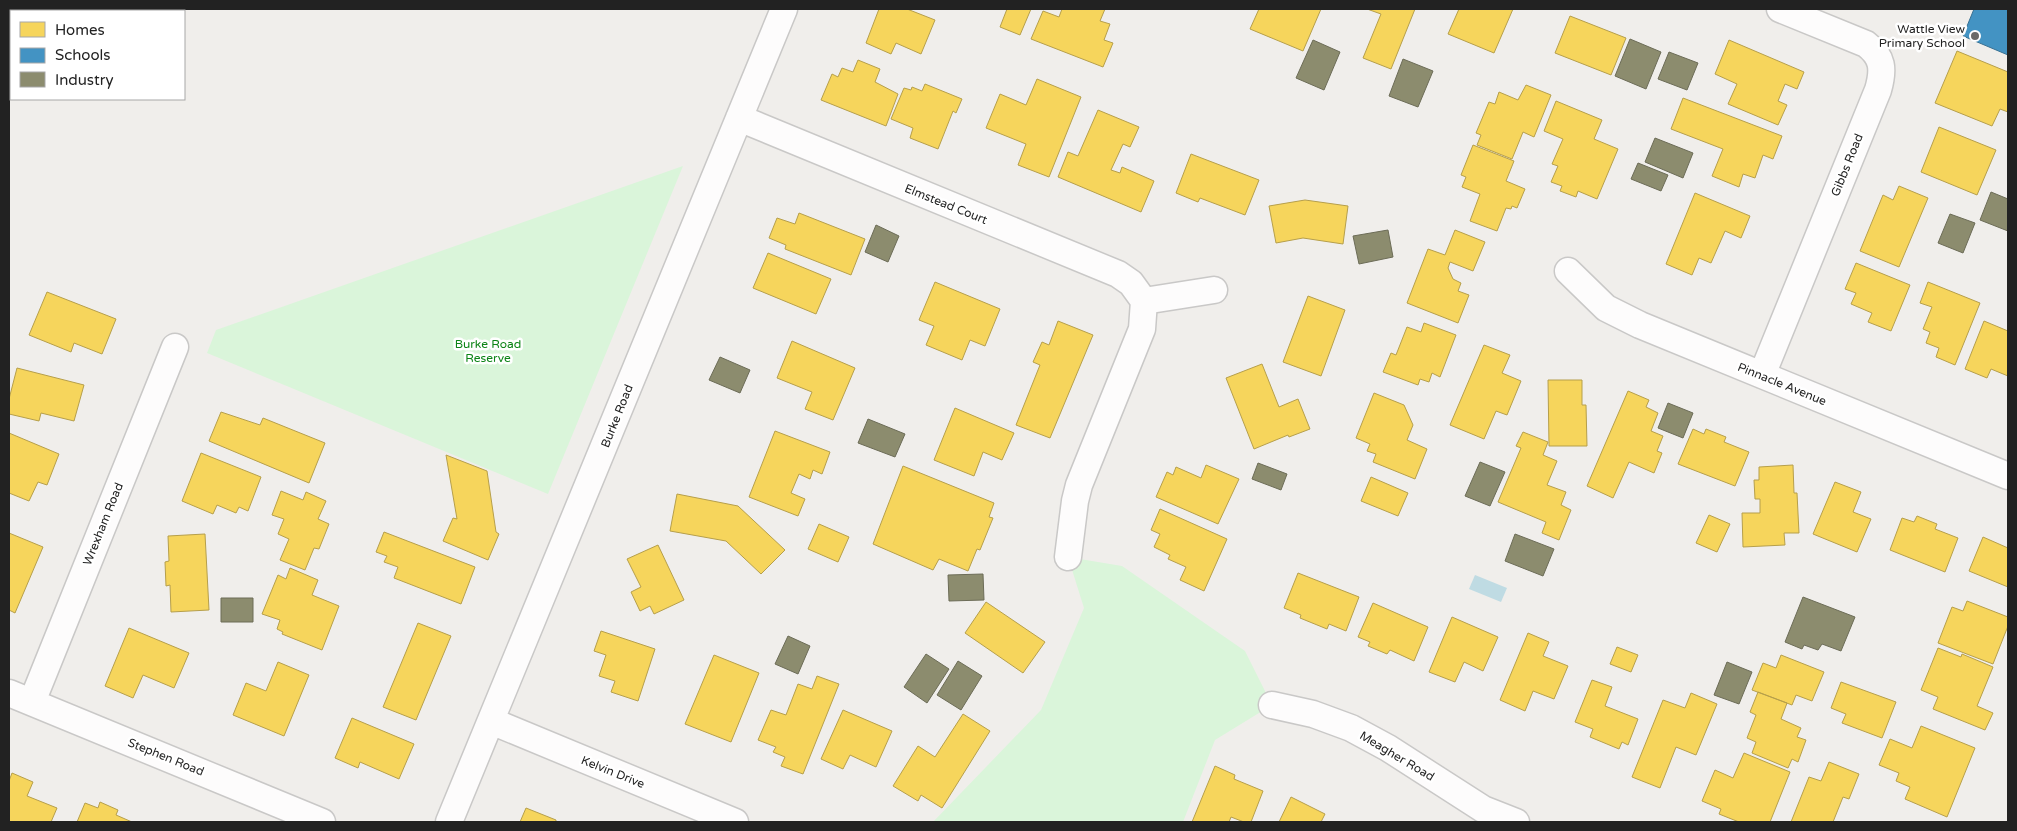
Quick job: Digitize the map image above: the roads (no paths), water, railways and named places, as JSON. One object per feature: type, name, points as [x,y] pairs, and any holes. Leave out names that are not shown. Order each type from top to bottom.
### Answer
[{"type":"street","name":"Burke Road","points":[[450,822],[784,9]]},
{"type":"street","name":"Gibbs Road","points":[[1762,375],[1878,90],[1882,71],[1880,59],[1875,51],[1866,44],[1780,9]]},
{"type":"street","name":"Elmstead Court","points":[[739,118],[1118,274],[1131,283],[1144,301]]},
{"type":"street","name":"Pinnacle Avenue","points":[[1568,271],[1606,308],[1624,318],[2008,476]]},
{"type":"street","points":[[1068,557],[1074,500],[1142,329],[1144,301],[1214,290]]},
{"type":"street","name":"Wrexham Road","points":[[20,697],[175,347]]},
{"type":"street","name":"Stephen Road","points":[[20,697],[322,822]]},
{"type":"street","name":"Meagher Road","points":[[1272,705],[1313,714],[1351,728],[1388,748],[1480,815],[1516,822]]},
{"type":"street","name":"Kelvin Drive","points":[[491,721],[735,822]]},
{"type":"water","points":[[1475,575],[1507,588],[1501,602],[1469,589]]},
{"type":"place","name":"Wattle View Primary School","points":[[1975,36]]},
{"type":"park label","name":"Burke Road Reserve","points":[[488,351]]}]
